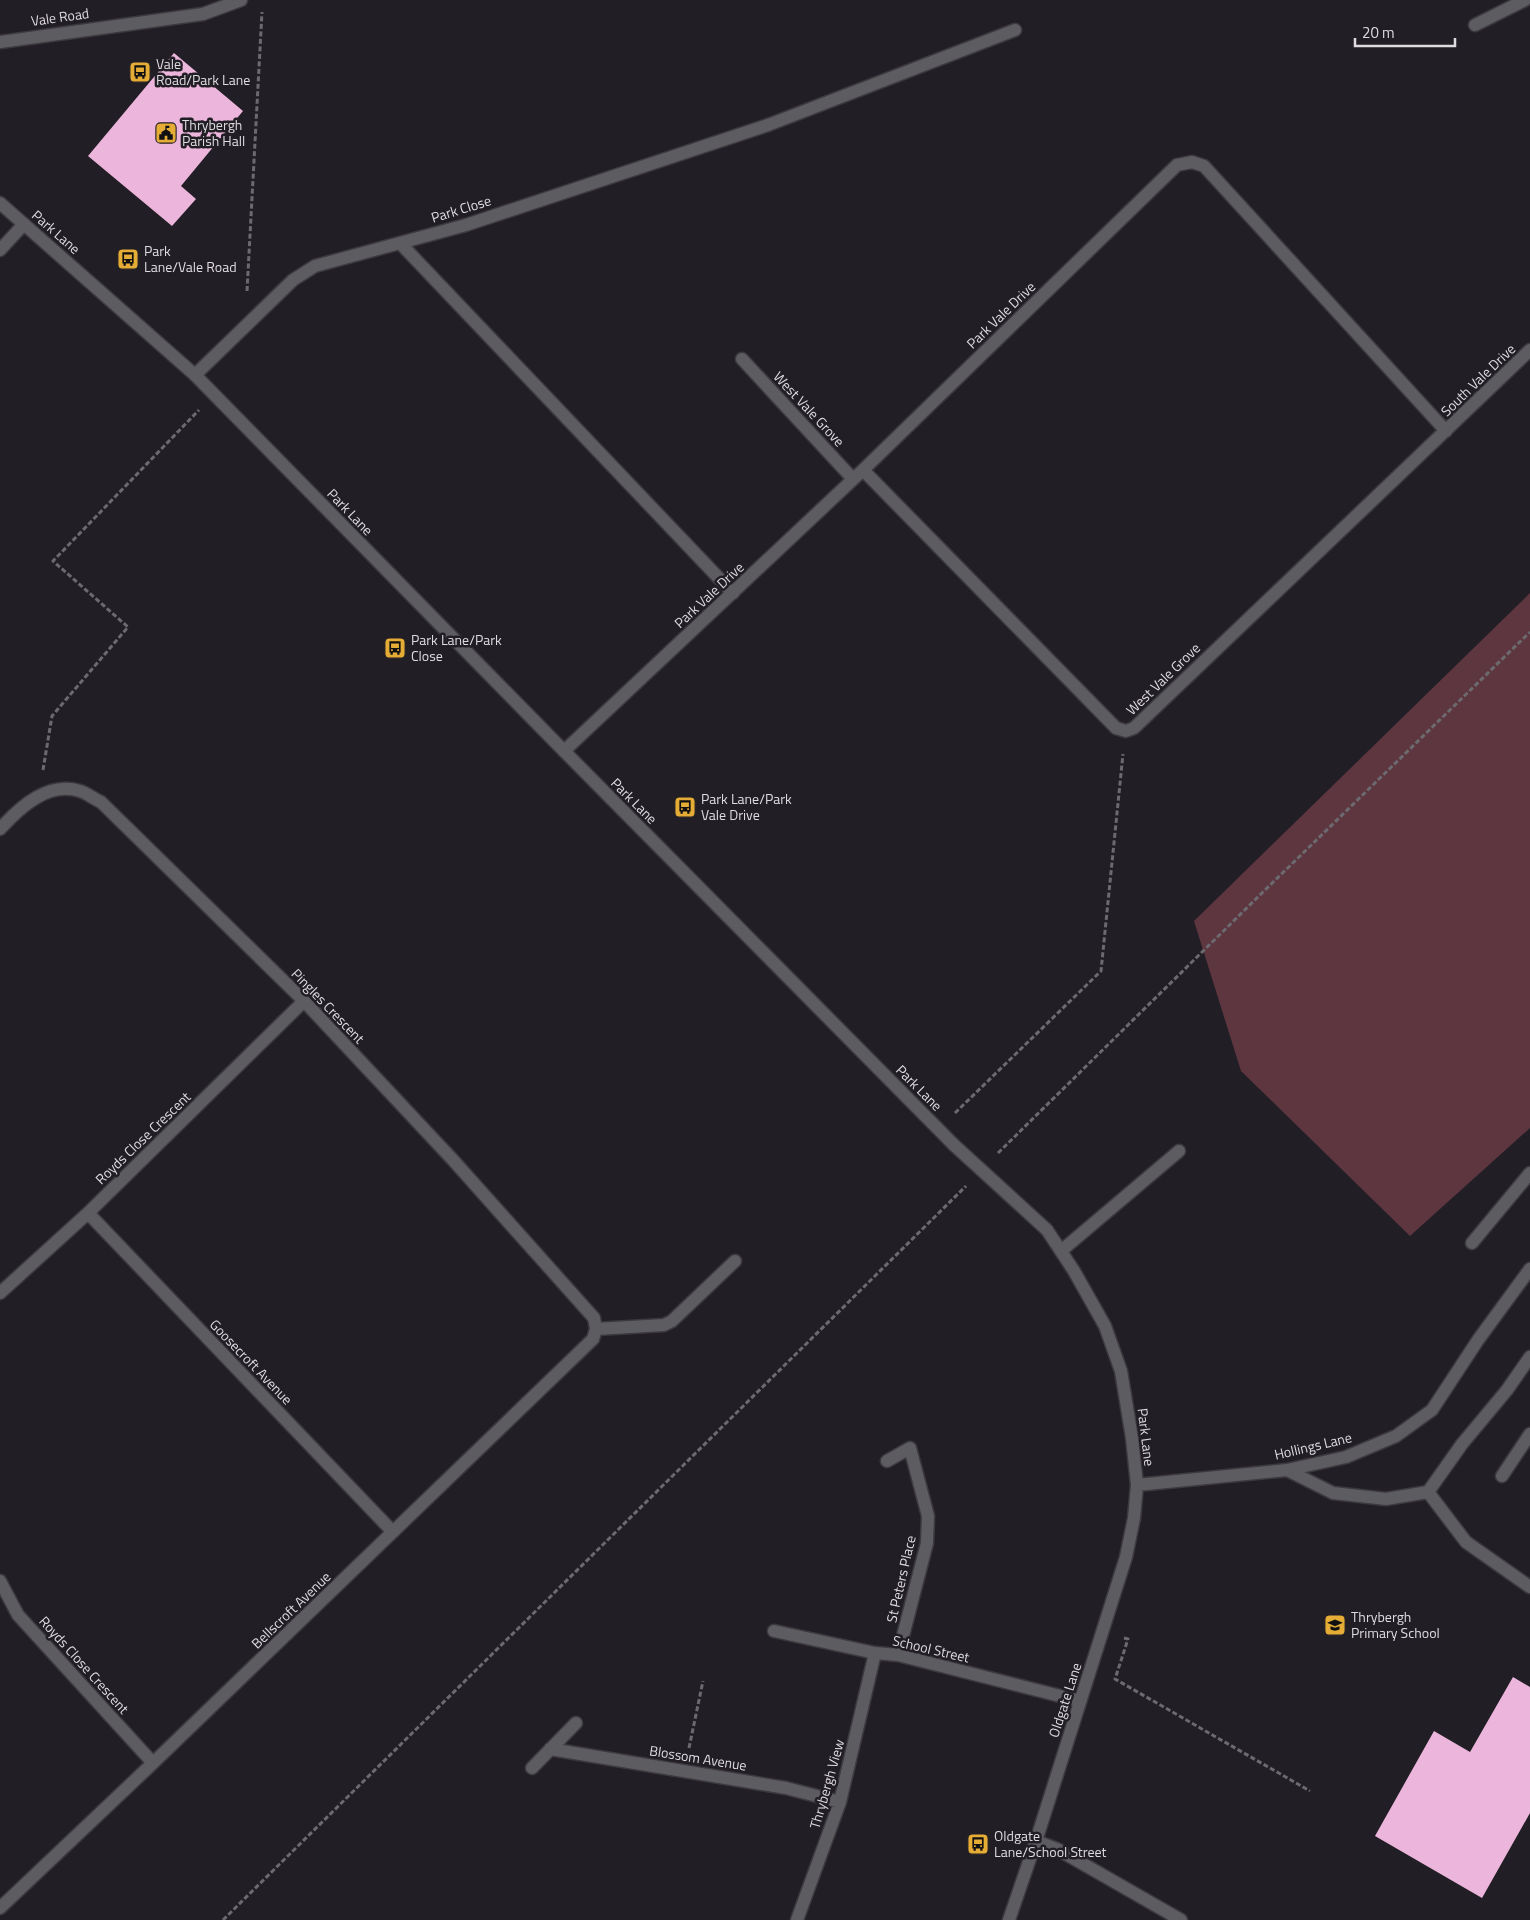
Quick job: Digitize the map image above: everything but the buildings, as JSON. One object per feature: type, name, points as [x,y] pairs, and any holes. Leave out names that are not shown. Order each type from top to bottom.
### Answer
[{"type":"street","name":"Vale Road","points":[[0,42],[202,14],[241,0]]},
{"type":"street","points":[[1475,25],[1525,0]]},
{"type":"street","name":"Park Close","points":[[195,375],[293,280],[315,266],[466,225],[768,125],[1015,30]]},
{"type":"street","name":"Park Vale Drive","points":[[564,751],[863,470],[1177,165],[1192,162],[1204,166],[1446,431]]},
{"type":"street","name":"Park Lane","points":[[0,203],[195,375],[938,1129],[1047,1230],[1105,1326],[1121,1371],[1132,1438],[1137,1486]]},
{"type":"street","points":[[0,250],[24,224]]},
{"type":"street","points":[[400,243],[733,593]]},
{"type":"street","name":"South Vale Drive","points":[[1446,431],[1530,350]]},
{"type":"street","name":"West Vale Grove","points":[[742,359],[853,479]]},
{"type":"street","name":"West Vale Grove","points":[[863,470],[1116,728],[1126,731],[1134,728],[1446,431]]},
{"type":"street","name":"Pingles Crescent","points":[[0,829],[19,809],[39,795],[60,790],[80,791],[101,802],[304,1001],[466,1174],[594,1318],[596,1329]]},
{"type":"street","name":"Royds Close Crescent","points":[[0,1294],[88,1212],[304,1001]]},
{"type":"street","points":[[1061,1251],[1179,1151]]},
{"type":"street","points":[[1472,1242],[1530,1173]]},
{"type":"street","name":"Goosecroft Avenue","points":[[88,1212],[393,1532]]},
{"type":"street","points":[[596,1329],[664,1325],[672,1321],[735,1261]]},
{"type":"street","name":"Hollings Lane","points":[[1137,1486],[1287,1470],[1346,1457],[1396,1436],[1432,1410],[1478,1340],[1530,1269]]},
{"type":"street","name":"Bellscroft Avenue","points":[[0,1908],[154,1763],[593,1339],[596,1329]]},
{"type":"street","points":[[1287,1470],[1333,1494],[1386,1499],[1428,1492],[1462,1444],[1507,1390],[1530,1357]]},
{"type":"street","points":[[1502,1476],[1530,1434]]},
{"type":"street","name":"St Peters Place","points":[[886,1461],[910,1448],[928,1516],[927,1543],[898,1655]]},
{"type":"street","name":"Oldgate Lane","points":[[1009,1920],[1126,1557],[1134,1518],[1137,1486]]},
{"type":"street","points":[[1428,1492],[1466,1542],[1530,1587]]},
{"type":"street","name":"Royds Close Crescent","points":[[0,1581],[18,1615],[154,1763]]},
{"type":"street","name":"School Street","points":[[774,1631],[875,1653],[898,1655],[1080,1701]]},
{"type":"street","name":"Thrybergh View","points":[[797,1920],[840,1802],[875,1653]]},
{"type":"street","points":[[532,1768],[576,1723]]},
{"type":"street","name":"Blossom Avenue","points":[[550,1749],[786,1788],[840,1802]]},
{"type":"street","points":[[1036,1841],[1057,1849],[1180,1920]]},
{"type":"path","points":[[246,326],[262,10]]},
{"type":"path","points":[[39,795],[52,716],[128,627],[53,561],[214,394]]},
{"type":"path","points":[[994,1158],[1269,886],[1530,632]]},
{"type":"path","points":[[938,1129],[1100,971],[1126,731]]},
{"type":"path","points":[[223,1920],[972,1179]]},
{"type":"path","points":[[1102,1632],[1128,1639],[1115,1679],[1310,1790]]},
{"type":"path","points":[[684,1771],[702,1681]]},
{"type":"shaded area","points":[[1530,593],[1530,1128],[1410,1236],[1241,1071],[1194,921]]},
{"type":"place","name":"Vale Road/Park Lane","points":[[140,72]]},
{"type":"place","name":"Thrybergh Parish Hall","points":[[166,133]]},
{"type":"place","name":"Park Lane/Vale Road","points":[[128,259]]},
{"type":"place","name":"Park Lane/Park Close","points":[[395,648]]},
{"type":"place","name":"Park Lane/Park Vale Drive","points":[[685,807]]},
{"type":"place","name":"Thrybergh Primary School","points":[[1335,1625]]},
{"type":"place","name":"Oldgate Lane/School Street","points":[[978,1844]]}]
